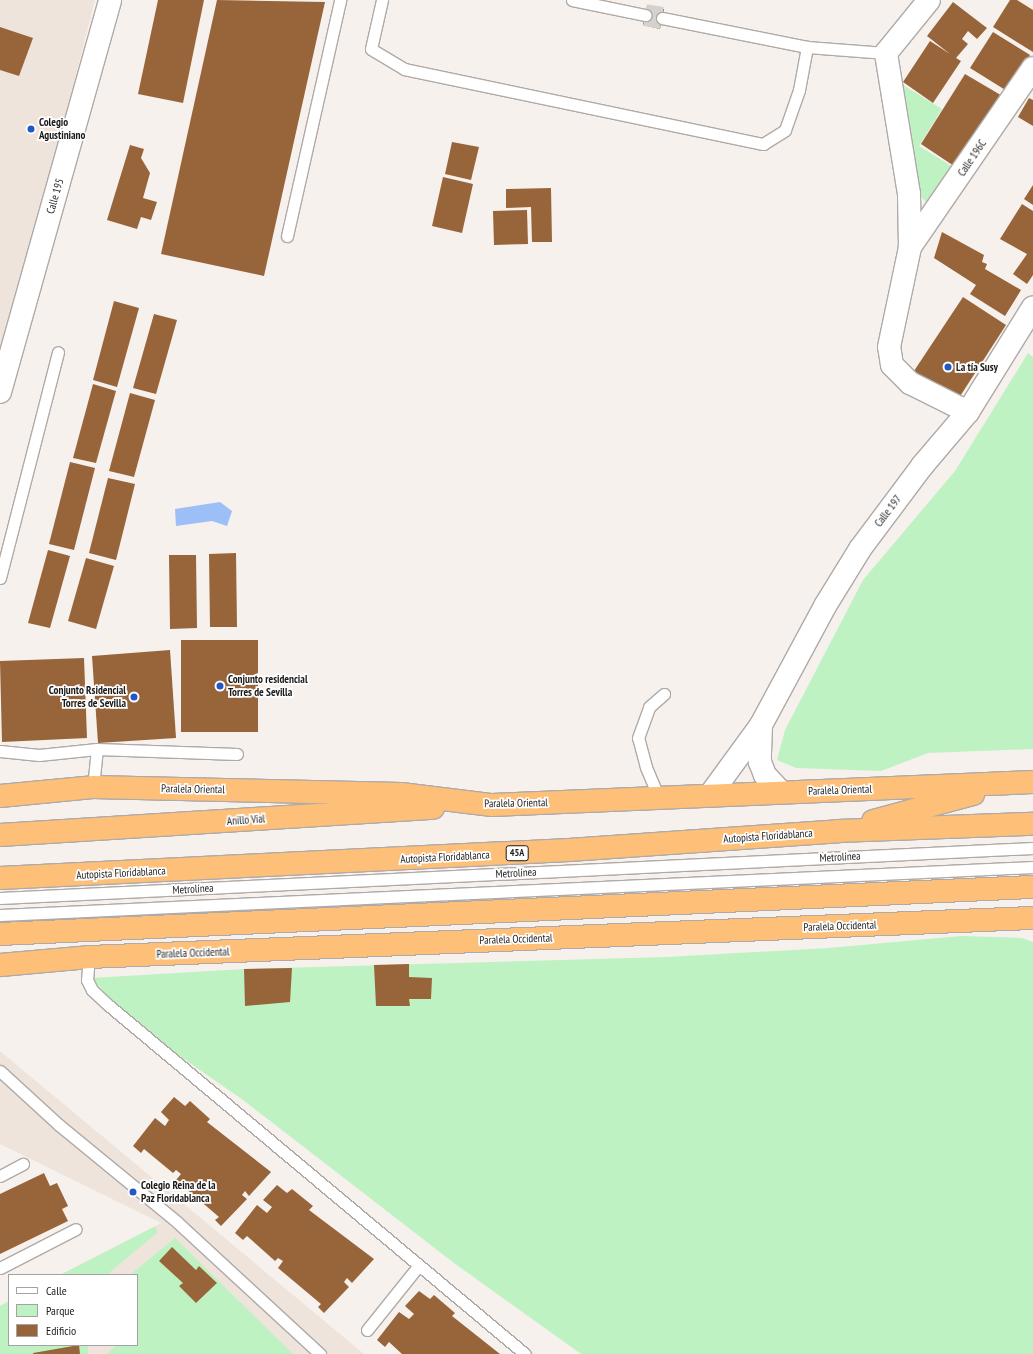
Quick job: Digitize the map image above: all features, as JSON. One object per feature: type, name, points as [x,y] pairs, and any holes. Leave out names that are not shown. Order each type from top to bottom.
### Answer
[{"type":"highway","name":"Paralela Oriental","points":[[0,796],[93,787],[401,794],[492,805],[1033,782]]},
{"type":"highway","points":[[838,831],[1009,784]]},
{"type":"highway","name":"Anillo Víal","points":[[0,835],[492,805]]},
{"type":"highway","name":"Autopista Floridablanca","points":[[0,878],[553,851],[838,831],[1033,824]]},
{"type":"highway","points":[[0,934],[1033,887]]},
{"type":"highway","name":"Paralela Occidental","points":[[0,965],[89,957],[1033,918]]},
{"type":"highway","points":[[1004,919],[1033,924]]},
{"type":"street","name":"Calle 195","points":[[0,392],[110,0]]},
{"type":"street","points":[[886,53],[929,0]]},
{"type":"street","name":"Calle 196C","points":[[886,53],[909,194],[910,247],[889,347],[892,365],[910,383],[968,412]]},
{"type":"street","name":"Calle 196C","points":[[910,247],[1033,68]]},
{"type":"street","name":"Calle 197","points":[[710,795],[761,725],[826,606],[860,549],[922,466],[968,412],[1033,308]]},
{"type":"street","name":"Calle 197","points":[[761,725],[760,762],[765,775],[781,792]]},
{"type":"lane","points":[[287,236],[340,0]]},
{"type":"lane","points":[[382,0],[371,49],[404,69],[763,144],[785,130],[799,90],[807,47]]},
{"type":"lane","points":[[572,0],[645,15]]},
{"type":"lane","points":[[662,18],[807,47],[886,53]]},
{"type":"lane","points":[[0,578],[58,352]]},
{"type":"lane","points":[[660,798],[646,767],[638,738],[649,707],[664,694]]},
{"type":"lane","points":[[0,750],[39,754],[97,749],[236,754]]},
{"type":"lane","points":[[93,787],[97,749]]},
{"type":"lane","name":"Metrolínea","points":[[0,898],[1033,848]]},
{"type":"lane","name":"Metrolínea","points":[[0,915],[1033,867]]},
{"type":"lane","points":[[89,957],[88,980],[92,990],[107,1004],[525,1354]]},
{"type":"lane","points":[[0,1071],[59,1125],[177,1222],[320,1354]]},
{"type":"lane","points":[[0,1176],[23,1164]]},
{"type":"lane","points":[[0,1268],[76,1229]]},
{"type":"lane","points":[[368,1330],[419,1265]]},
{"type":"shaded area","name":"Colegio Agustiniano","points":[[0,0],[95,0],[30,258],[0,353]]},
{"type":"shaded area","name":"Colegio Reina de la Paz Floridablanca","points":[[0,1051],[364,1354],[0,1354],[0,1306],[8,1302],[8,1346],[138,1346],[138,1274],[62,1274],[161,1223],[0,1144]]},
{"type":"green space","points":[[903,85],[942,109],[919,146],[966,175],[938,217],[911,184]]},
{"type":"green space","points":[[1028,353],[1033,357],[1033,749],[928,753],[881,771],[796,768],[777,760],[785,730],[863,580],[955,471]]},
{"type":"green space","points":[[961,936],[1022,938],[1033,942],[1033,1354],[581,1354],[454,1263],[243,1100],[164,1045],[124,1012],[91,978],[244,969],[667,957],[829,948]]},
{"type":"green space","points":[[156,1226],[157,1233],[110,1272],[110,1274],[62,1274]]},
{"type":"green space","points":[[175,1238],[293,1354],[107,1354],[115,1346],[138,1346],[138,1274],[131,1274]]},
{"type":"green space","points":[[8,1302],[8,1346],[88,1346],[88,1354],[0,1354],[0,1306]]},
{"type":"water","points":[[220,502],[232,511],[227,526],[212,521],[176,526],[175,509]]},
{"type":"building","points":[[158,0],[204,0],[183,103],[138,94]]},
{"type":"building","points":[[217,0],[325,2],[264,276],[161,254]]},
{"type":"building","points":[[1010,0],[1017,0],[1033,10],[1033,52],[993,27]]},
{"type":"building","points":[[953,2],[987,28],[977,39],[968,31],[962,39],[968,44],[956,58],[961,61],[933,103],[903,82],[930,41],[950,54],[927,36]]},
{"type":"building","points":[[647,6],[664,9],[660,29],[643,25]]},
{"type":"building","points":[[0,27],[33,38],[19,76],[0,70]]},
{"type":"building","points":[[993,32],[1030,55],[1007,91],[970,68]]},
{"type":"building","points":[[965,74],[1004,97],[960,170],[921,144]]},
{"type":"building","points":[[1029,98],[1033,100],[1033,126],[1018,117]]},
{"type":"building","points":[[452,142],[479,147],[471,180],[445,174]]},
{"type":"building","points":[[130,145],[144,149],[141,158],[150,173],[143,198],[157,202],[151,220],[141,217],[137,229],[107,220]]},
{"type":"building","points":[[443,177],[473,184],[462,233],[432,226]]},
{"type":"building","points":[[1033,185],[1033,205],[1024,199]]},
{"type":"building","points":[[551,188],[552,242],[532,242],[531,207],[506,208],[506,189]]},
{"type":"building","points":[[1022,204],[1033,211],[1033,275],[1027,284],[1013,274],[1027,254],[1000,239]]},
{"type":"building","points":[[527,210],[528,244],[494,245],[493,211]]},
{"type":"building","points":[[942,232],[984,255],[982,262],[987,264],[985,269],[1021,290],[1005,316],[970,294],[976,285],[934,258]]},
{"type":"building","points":[[963,297],[1006,325],[957,401],[912,374]]},
{"type":"building","points":[[114,301],[139,308],[117,387],[93,380]]},
{"type":"building","points":[[154,314],[177,320],[156,394],[133,388]]},
{"type":"building","points":[[93,384],[116,391],[96,463],[73,458]]},
{"type":"building","points":[[130,393],[155,400],[134,477],[109,471]]},
{"type":"building","points":[[70,462],[95,468],[74,550],[49,544]]},
{"type":"building","points":[[108,478],[135,484],[116,560],[89,553]]},
{"type":"building","points":[[48,550],[70,556],[50,628],[28,623]]},
{"type":"building","points":[[236,553],[237,627],[210,627],[209,554]]},
{"type":"building","points":[[169,555],[196,555],[197,628],[170,629]]},
{"type":"building","points":[[86,558],[114,566],[96,629],[68,621]]},
{"type":"building","name":"Conjunto residencial Torres de Sevilla","points":[[181,640],[258,640],[258,732],[181,732]]},
{"type":"building","name":"Conjunto Rsidencial Torres de Sevilla","points":[[170,650],[176,738],[98,743],[92,656]]},
{"type":"building","points":[[84,658],[87,738],[2,742],[0,661]]},
{"type":"building","points":[[409,964],[409,977],[432,978],[431,999],[409,999],[410,1006],[376,1006],[374,965]]},
{"type":"building","points":[[292,968],[290,1002],[245,1006],[244,969]]},
{"type":"building","points":[[174,1097],[185,1106],[190,1101],[210,1119],[207,1122],[271,1172],[249,1196],[245,1191],[242,1195],[247,1199],[221,1226],[215,1220],[219,1217],[176,1180],[181,1174],[176,1170],[173,1173],[144,1149],[141,1153],[133,1146],[155,1118],[165,1126],[169,1120],[161,1112]]},
{"type":"building","points":[[44,1173],[50,1186],[57,1183],[68,1206],[62,1209],[68,1221],[0,1254],[0,1194]]},
{"type":"building","points":[[277,1185],[287,1193],[292,1189],[313,1206],[309,1210],[374,1259],[352,1283],[347,1278],[344,1282],[349,1287],[324,1313],[318,1307],[321,1304],[278,1268],[283,1261],[278,1258],[275,1261],[247,1236],[243,1240],[235,1233],[257,1205],[267,1213],[272,1207],[263,1200]]},
{"type":"building","points":[[172,1247],[196,1270],[199,1266],[217,1283],[196,1303],[179,1286],[183,1283],[159,1261]]},
{"type":"building","points":[[419,1291],[430,1299],[434,1295],[455,1313],[452,1316],[500,1354],[402,1354],[389,1342],[385,1347],[377,1340],[399,1312],[409,1319],[414,1314],[405,1306]]},
{"type":"building","points":[[79,1346],[80,1354],[33,1354]]},
{"type":"tunnel","points":[[645,15],[662,18]]},
{"type":"place","name":"Colegio Agustiniano","points":[[31,129]]},
{"type":"place","name":"La tía Susy","points":[[948,367]]},
{"type":"place","name":"Conjunto residencial Torres de Sevilla","points":[[220,686]]},
{"type":"place","name":"Conjunto Rsidencial Torres de Sevilla","points":[[134,697]]},
{"type":"place","name":"Colegio Reina de la Paz Floridablanca","points":[[133,1192]]}]
